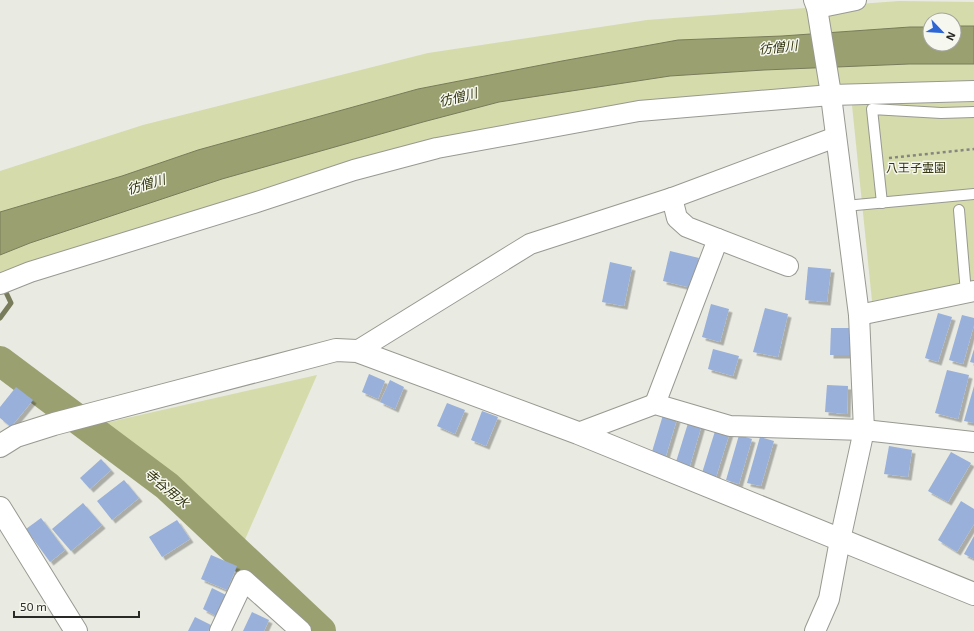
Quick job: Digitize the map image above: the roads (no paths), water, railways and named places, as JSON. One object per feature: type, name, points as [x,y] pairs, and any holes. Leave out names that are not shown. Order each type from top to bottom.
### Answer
[{"type":"street","points":[[815,631],[829,599],[864,430],[858,315],[831,92],[815,4],[856,0]]},
{"type":"street","points":[[0,284],[30,272],[250,204],[354,170],[437,148],[639,110],[831,92],[974,91]]},
{"type":"street","points":[[357,351],[530,244],[672,198],[836,138]]},
{"type":"street","points":[[672,198],[677,218],[688,227],[788,266]]},
{"type":"street","points":[[655,404],[718,239]]},
{"type":"street","points":[[858,315],[970,292]]},
{"type":"street","points":[[0,446],[16,436],[54,424],[336,350],[357,351],[578,433],[974,594]]},
{"type":"street","points":[[578,433],[655,404],[730,426],[864,430],[974,442]]},
{"type":"street","points":[[0,508],[76,631]]},
{"type":"street","points":[[220,631],[244,580],[301,631]]},
{"type":"lane","points":[[882,203],[872,109],[941,113],[974,112]]},
{"type":"lane","points":[[845,206],[974,194]]},
{"type":"lane","points":[[959,210],[970,292]]},
{"type":"water","name":"彷僧川","points":[[962,26],[974,26],[974,64],[909,64],[764,70],[670,76],[499,102],[222,179],[30,243],[0,255],[0,212],[122,176],[198,150],[418,89],[678,40],[782,36],[922,27],[922,52],[962,52]]},
{"type":"waterway","points":[[0,318],[11,303],[3,286]]},
{"type":"waterway","name":"寺谷用水","points":[[0,361],[167,486],[321,631]]},
{"type":"park label","name":"八王子霊園","points":[[916,167]]}]
